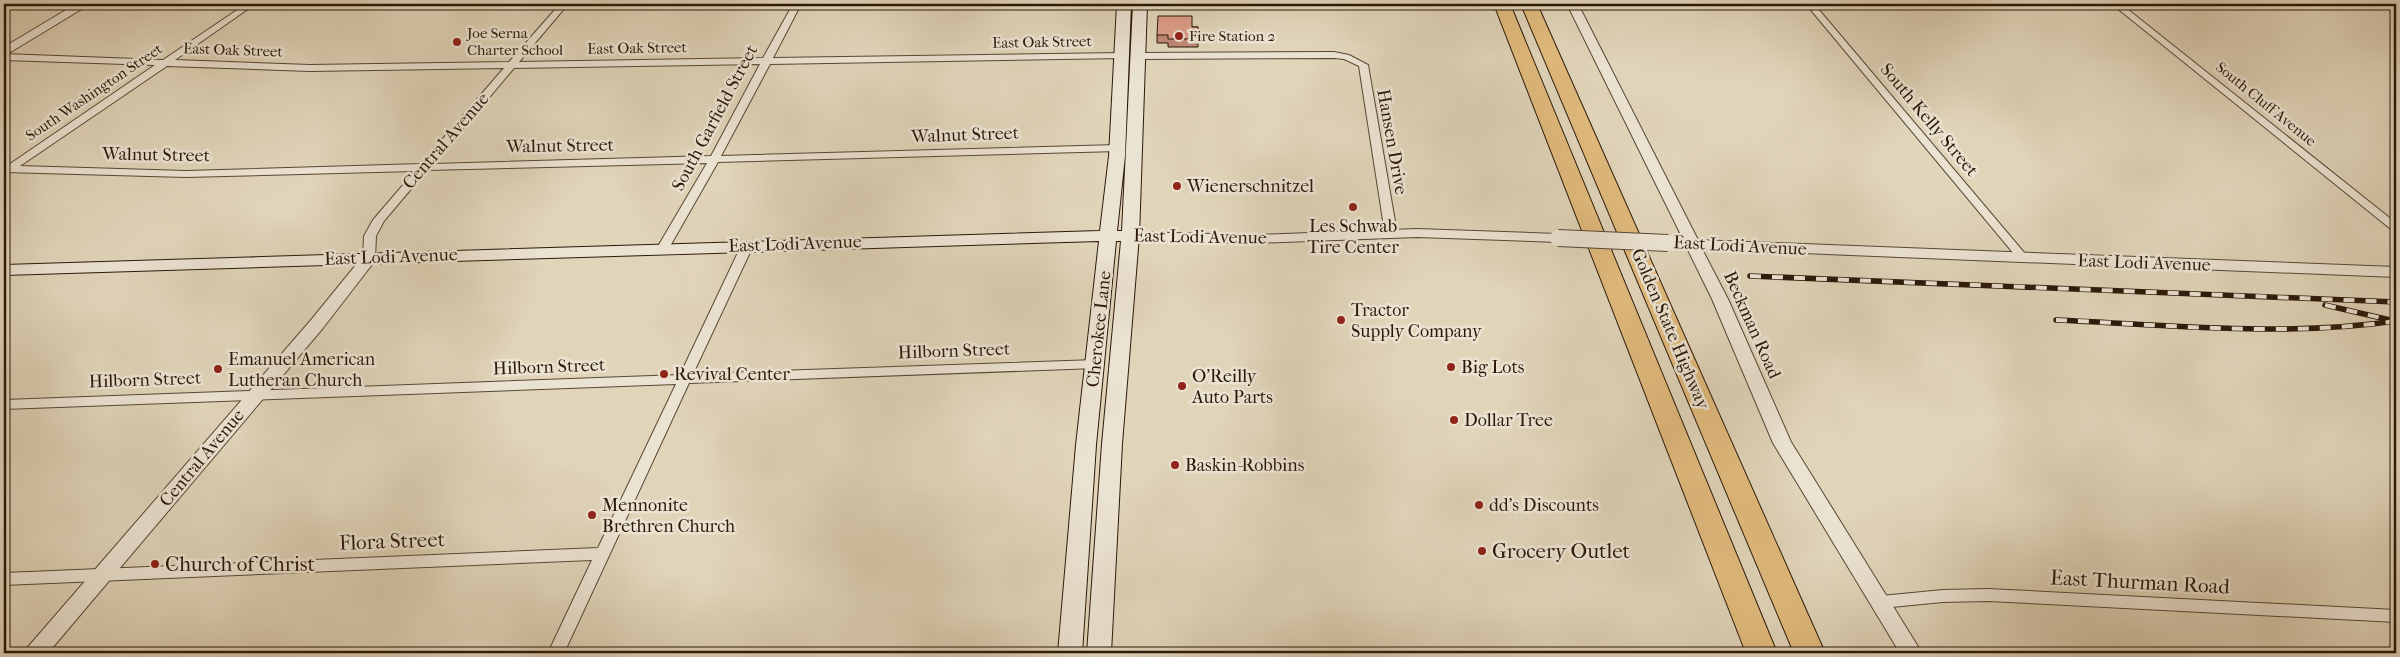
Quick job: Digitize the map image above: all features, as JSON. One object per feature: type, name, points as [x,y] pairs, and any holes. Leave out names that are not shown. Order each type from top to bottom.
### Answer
[{"type":"highway","name":"Golden State Highway","points":[[1502,4],[1762,653]]},
{"type":"highway","name":"Golden State Highway","points":[[1530,4],[1810,653]]},
{"type":"main road","name":"Cherokee Lane","points":[[1098,653],[1112,444],[1120,235],[1118,148],[1124,4]]},
{"type":"main road","name":"Cherokee Lane","points":[[1070,653],[1086,445],[1096,364],[1120,235],[1138,56],[1140,4]]},
{"type":"main road","name":"East Lodi Avenue","points":[[4,270],[1120,235]]},
{"type":"street","points":[[4,52],[84,4]]},
{"type":"street","name":"South Washington Street","points":[[5,170],[251,4]]},
{"type":"street","name":"Central Avenue","points":[[36,653],[254,395],[317,324],[369,258],[370,236],[378,220],[564,4]]},
{"type":"street","name":"South Garfield Street","points":[[663,248],[715,160],[797,4]]},
{"type":"street","name":"Beckman Road","points":[[1572,4],[1720,299],[1782,443],[1911,653]]},
{"type":"street","name":"South Kelly Street","points":[[1810,4],[2023,258]]},
{"type":"street","name":"South Cluff Avenue","points":[[2116,4],[2396,228]]},
{"type":"street","name":"Hansen Drive","points":[[1138,56],[1334,55],[1356,60],[1363,65],[1391,233]]},
{"type":"street","name":"East Oak Street","points":[[4,56],[310,68],[1121,56]]},
{"type":"street","name":"Walnut Street","points":[[5,170],[186,174],[1118,148]]},
{"type":"street","name":"East Lodi Avenue","points":[[1120,235],[1254,239],[1391,233],[2396,272]]},
{"type":"street","points":[[556,653],[686,381],[748,246]]},
{"type":"street","name":"Hilborn Street","points":[[4,404],[686,381],[1096,364]]},
{"type":"street","name":"Flora Street","points":[[4,578],[602,554]]},
{"type":"street","name":"East Thurman Road","points":[[1881,602],[1943,596],[1988,595],[2396,616]]},
{"type":"building","points":[[1158,16],[1192,16],[1192,27],[1198,27],[1198,39],[1168,39],[1168,35],[1157,35]]},
{"type":"waterway","points":[[1867,649],[1869,653]]},
{"type":"railway","points":[[1750,276],[2396,302]]},
{"type":"railway","points":[[2325,305],[2390,320]]},
{"type":"railway","points":[[2056,320],[2184,327],[2269,329],[2354,326],[2396,321]]},
{"type":"place","name":"Fire Station 2","points":[[1179,36]]},
{"type":"place","name":"Joe Serna Charter School","points":[[457,42]]},
{"type":"place","name":"Wienerschnitzel","points":[[1177,186]]},
{"type":"place","name":"Les Schwab Tire Center","points":[[1353,207]]},
{"type":"place","name":"Tractor Supply Company","points":[[1341,320]]},
{"type":"place","name":"Big Lots","points":[[1451,367]]},
{"type":"place","name":"Emanuel American Lutheran Church","points":[[218,369]]},
{"type":"place","name":"Revival Center","points":[[664,374]]},
{"type":"place","name":"O'Reilly Auto Parts","points":[[1182,386]]},
{"type":"place","name":"Dollar Tree","points":[[1454,420]]},
{"type":"place","name":"Baskin-Robbins","points":[[1175,465]]},
{"type":"place","name":"dd's Discounts","points":[[1479,505]]},
{"type":"place","name":"Mennonite Brethren Church","points":[[592,515]]},
{"type":"place","name":"Grocery Outlet","points":[[1482,551]]},
{"type":"place","name":"Church of Christ","points":[[155,564]]}]
